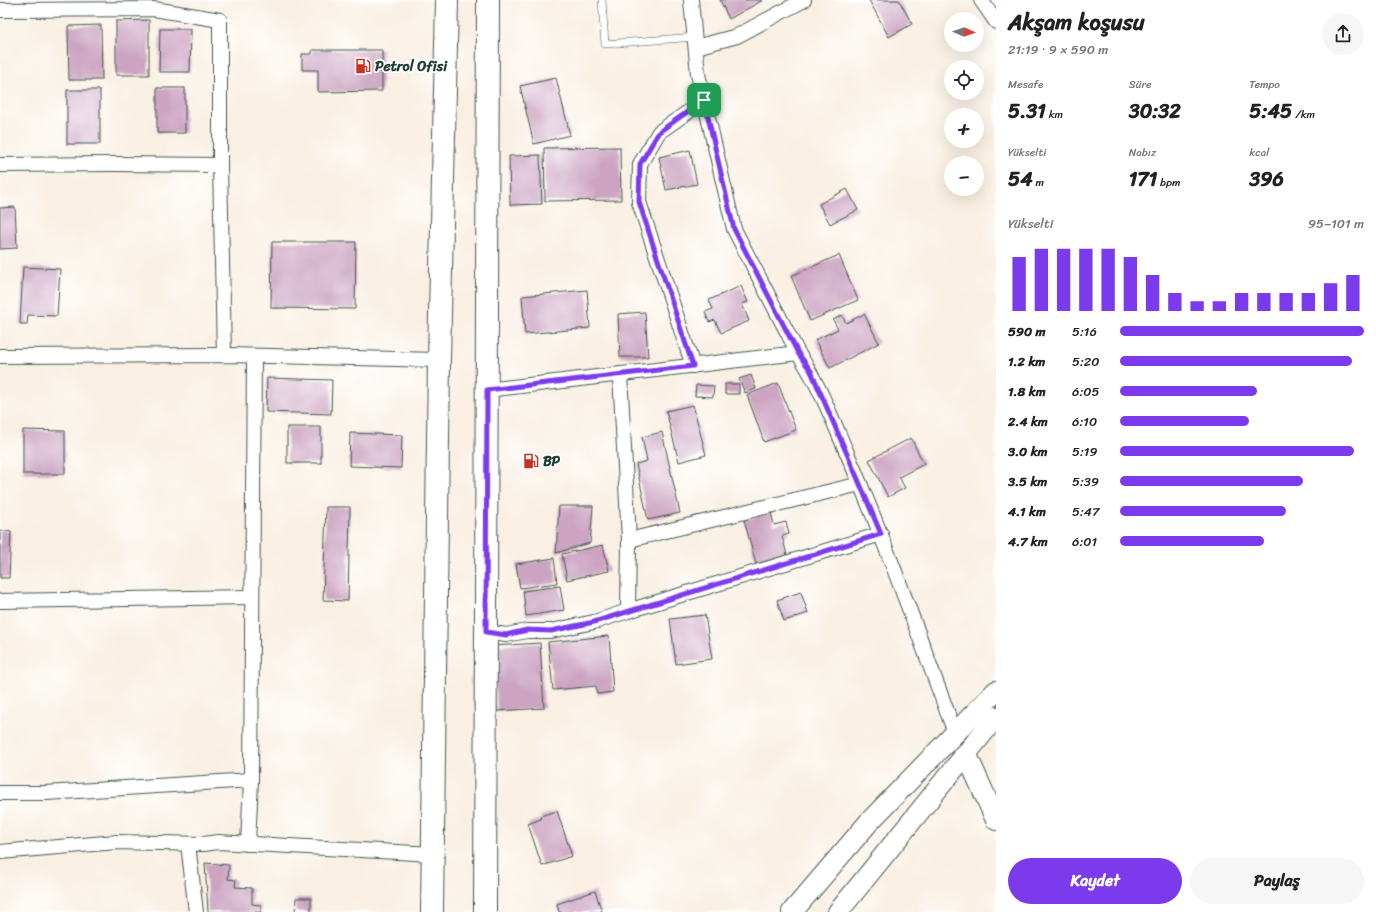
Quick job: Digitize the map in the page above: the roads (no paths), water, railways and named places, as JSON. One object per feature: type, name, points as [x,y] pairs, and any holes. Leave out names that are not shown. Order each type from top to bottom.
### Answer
[{"type":"main road","points":[[432,912],[439,360],[446,0]]},
{"type":"main road","points":[[486,912],[488,0]]},
{"type":"main road","points":[[792,912],[869,822],[996,691]]},
{"type":"main road","points":[[838,912],[996,717]]},
{"type":"main road","points":[[966,753],[996,820]]},
{"type":"street","points":[[690,0],[696,42],[698,74],[734,229],[798,353],[811,371],[881,534],[955,733]]},
{"type":"street","points":[[696,42],[737,36],[804,0]]},
{"type":"street","points":[[981,0],[996,22]]},
{"type":"street","points":[[0,10],[153,5],[220,20],[220,165],[224,355]]},
{"type":"street","points":[[693,366],[639,202],[640,164],[659,132],[704,100]]},
{"type":"street","points":[[0,165],[220,165]]},
{"type":"street","points":[[487,390],[798,353]]},
{"type":"street","points":[[0,356],[224,355],[439,360]]},
{"type":"street","points":[[248,844],[251,780],[254,356]]},
{"type":"street","points":[[620,374],[629,540],[628,611]]},
{"type":"street","points":[[629,540],[860,484]]},
{"type":"street","points":[[486,632],[506,635],[527,630],[551,631],[594,622],[881,534]]},
{"type":"street","points":[[0,601],[252,597]]},
{"type":"street","points":[[0,793],[46,793],[251,780]]},
{"type":"street","points":[[0,852],[117,842],[204,844],[218,842],[433,854]]},
{"type":"street","points":[[188,844],[196,912]]},
{"type":"lane","points":[[602,0],[605,44],[696,42]]},
{"type":"place","name":"Petrol Ofisi","points":[[363,66]]},
{"type":"place","name":"BP","points":[[531,461]]}]
